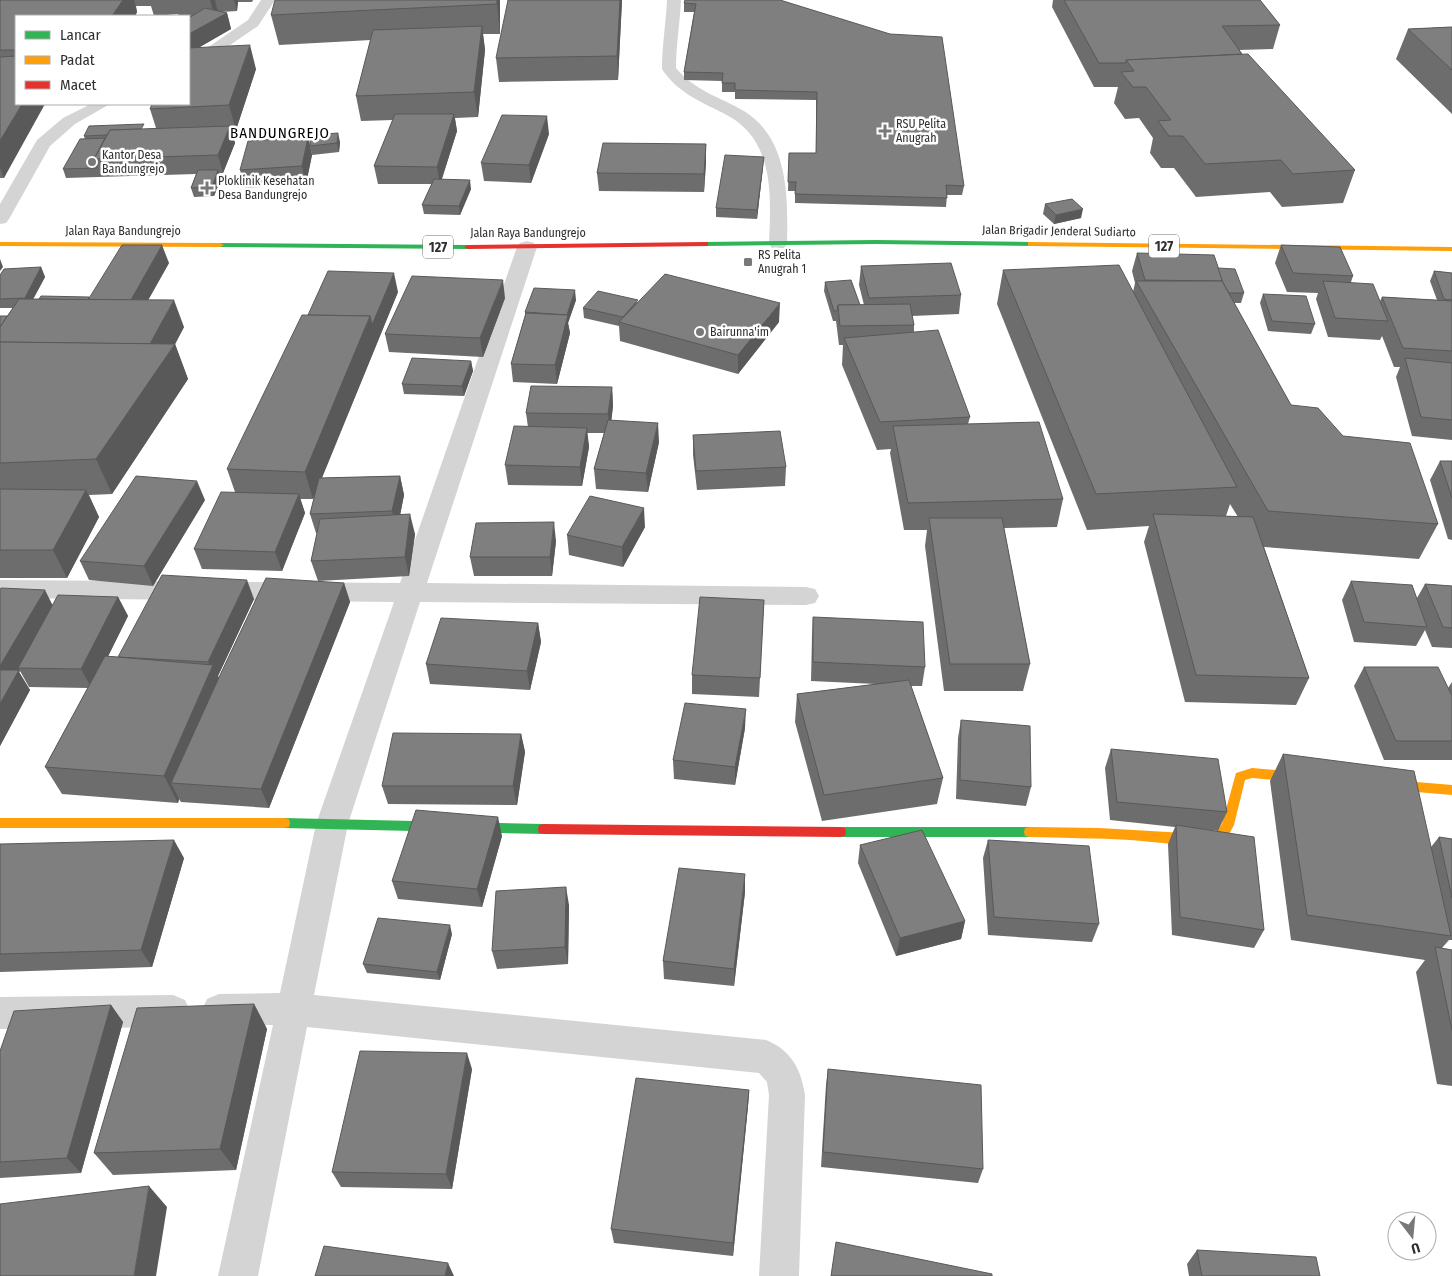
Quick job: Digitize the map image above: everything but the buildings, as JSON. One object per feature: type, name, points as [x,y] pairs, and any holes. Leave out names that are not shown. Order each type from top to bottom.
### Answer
[{"type":"main road","name":"Jalan Raya Bandungrejo","points":[[0,244],[527,247],[876,242]]},
{"type":"main road","name":"Jalan Brigadir Jenderal Sudiarto","points":[[876,242],[1452,249]]},
{"type":"main road","points":[[0,824],[221,822],[673,833],[1099,833],[1202,839],[1221,836],[1231,816],[1240,777],[1245,774],[1318,779]]},
{"type":"main road","points":[[1366,783],[1452,790]]},
{"type":"street","points":[[238,1276],[332,824],[527,247]]},
{"type":"street","points":[[0,589],[806,596]]},
{"type":"street","points":[[0,1013],[293,1009],[766,1057],[777,1065],[785,1078],[787,1095],[779,1276]]},
{"type":"lane","points":[[190,61],[215,49],[253,23],[268,0]]},
{"type":"lane","points":[[674,0],[673,22],[669,37],[669,69],[686,88],[741,116],[758,132],[770,151],[779,198],[778,244]]},
{"type":"lane","points":[[0,220],[43,143],[69,121],[100,105]]},
{"type":"traffic: fast","points":[[705,244],[876,242],[1031,244]]},
{"type":"traffic: fast","points":[[220,245],[468,247]]},
{"type":"traffic: fast","points":[[284,823],[544,829]]},
{"type":"traffic: fast","points":[[840,832],[1030,832]]},
{"type":"traffic: slow","points":[[0,244],[220,245]]},
{"type":"traffic: slow","points":[[1031,244],[1452,249]]},
{"type":"traffic: slow","points":[[1030,832],[1099,833],[1202,839],[1221,836],[1228,825],[1240,777],[1252,773],[1311,778]]},
{"type":"traffic: slow","points":[[1381,784],[1452,790]]},
{"type":"traffic: slow","points":[[0,823],[284,823]]},
{"type":"traffic: jam","points":[[468,247],[705,244]]},
{"type":"traffic: jam","points":[[544,829],[840,832]]},
{"type":"place","name":"RSU Pelita Anugrah","points":[[885,131]]},
{"type":"place","name":"Kantor Desa Bandungrejo","points":[[92,162]]},
{"type":"place","name":"Ploklinik Kesehatan Desa Bandungrejo","points":[[207,188]]},
{"type":"place","name":"RS Pelita Anugrah 1","points":[[748,262]]},
{"type":"place","name":"Bairunna'im","points":[[700,332]]},
{"type":"district","name":"BANDUNGREJO","points":[[280,133]]}]
